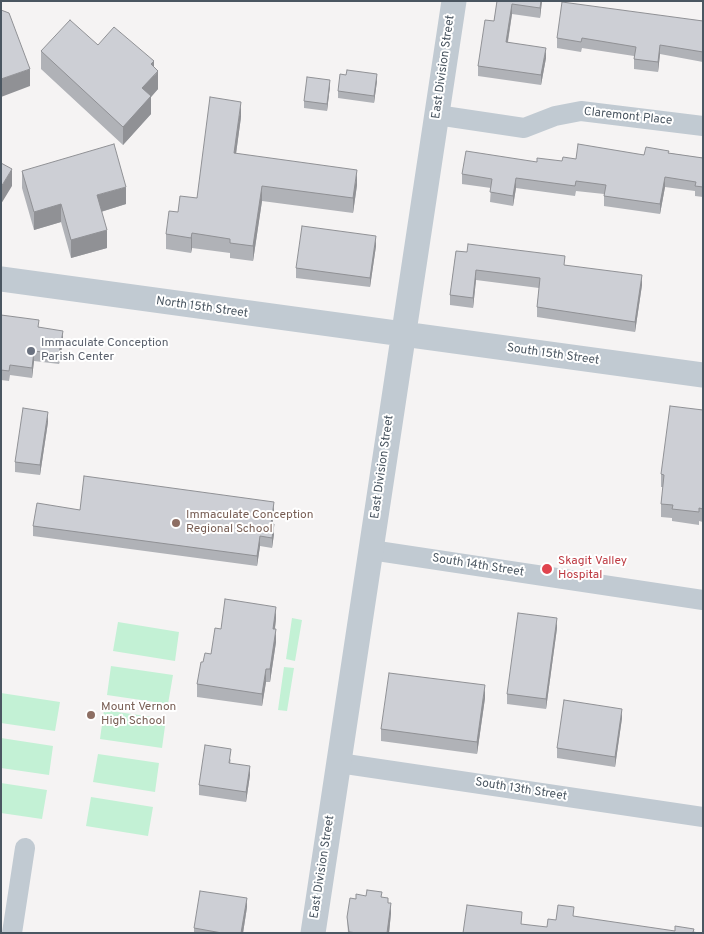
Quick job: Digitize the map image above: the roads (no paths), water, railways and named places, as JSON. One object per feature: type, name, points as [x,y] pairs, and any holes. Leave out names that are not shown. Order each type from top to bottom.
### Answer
[{"type":"street","name":"East Division Street","points":[[312,933],[454,1]]},
{"type":"street","name":"Claremont Place","points":[[437,115],[524,128],[555,116],[581,111],[703,126]]},
{"type":"street","name":"North 15th Street","points":[[1,279],[403,335]]},
{"type":"street","name":"South 15th Street","points":[[403,335],[703,375]]},
{"type":"street","name":"South 14th Street","points":[[371,550],[703,600]]},
{"type":"street","name":"South 13th Street","points":[[339,763],[703,817]]},
{"type":"street","points":[[12,933],[25,848]]},
{"type":"place","name":"Immaculate Conception Parish Center","points":[[31,351]]},
{"type":"place","name":"Immaculate Conception Regional School","points":[[176,523]]},
{"type":"place","name":"Skagit Valley Hospital","points":[[547,569]]},
{"type":"place","name":"Mount Vernon High School","points":[[91,715]]}]
